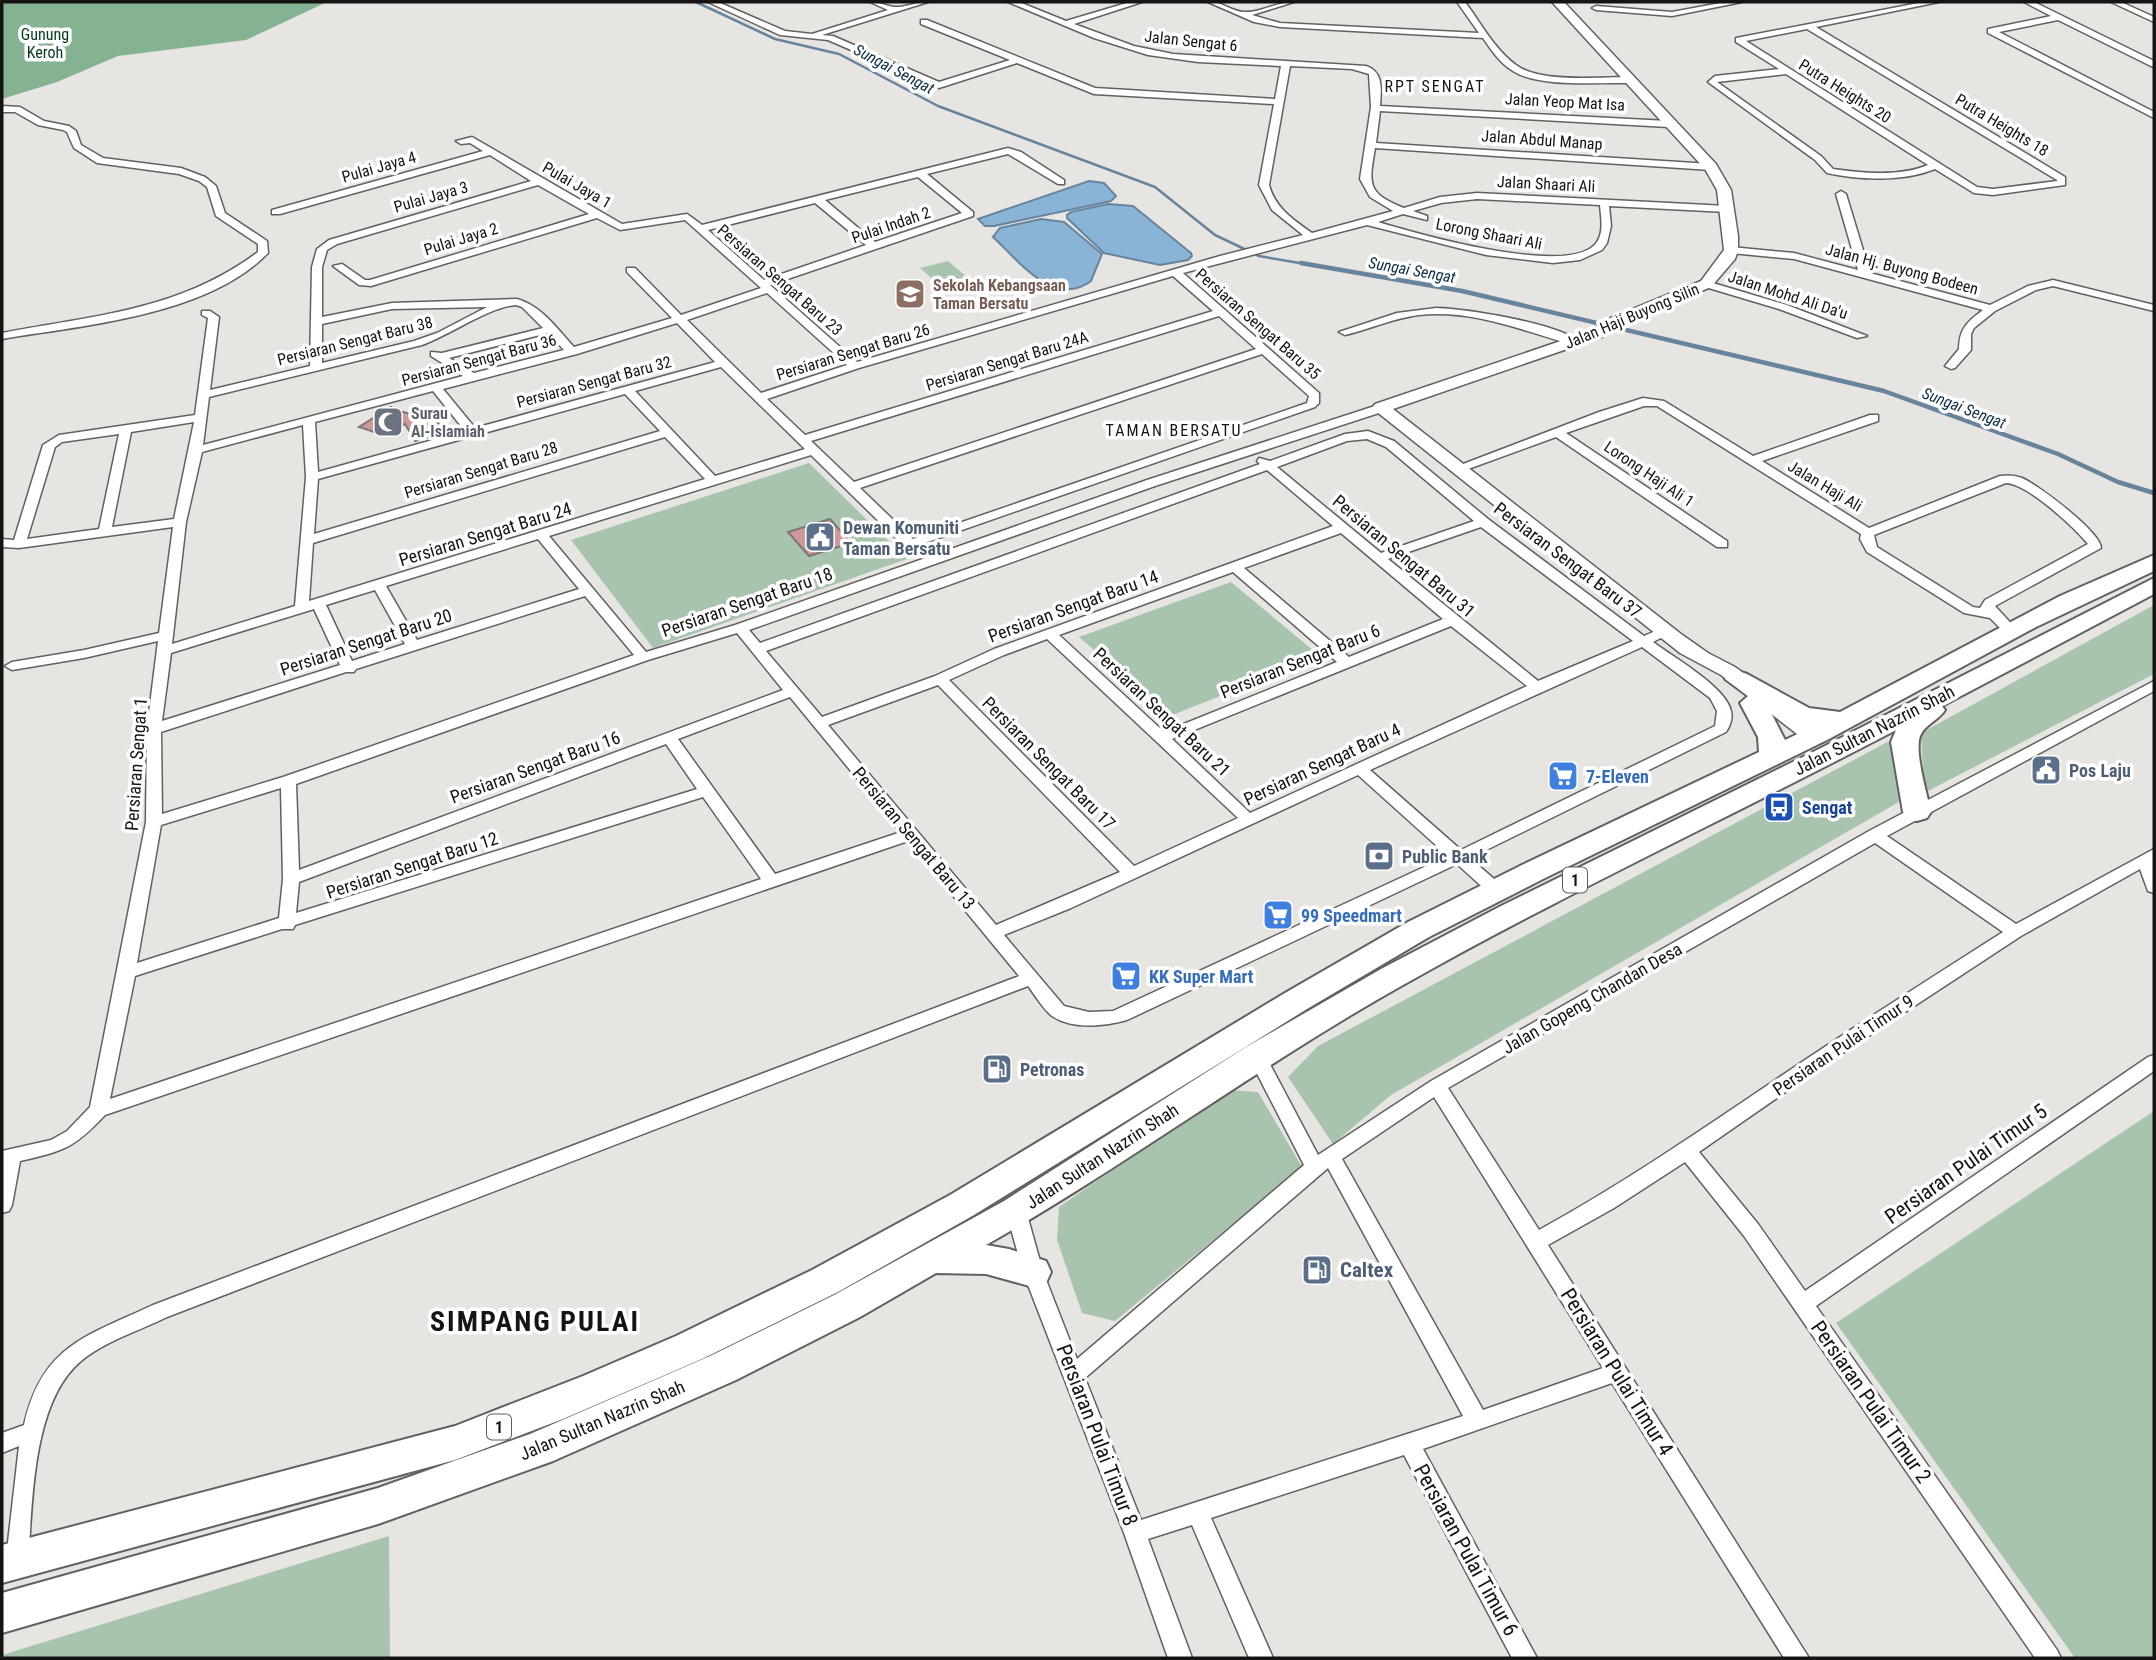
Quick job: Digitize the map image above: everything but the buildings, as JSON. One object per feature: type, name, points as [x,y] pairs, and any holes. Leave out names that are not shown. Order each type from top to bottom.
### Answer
[{"type":"highway","name":"Jalan Sultan Nazrin Shah","points":[[1026,1165],[1367,959],[1496,890],[1773,755],[1811,740],[2012,632],[2154,562]]},
{"type":"highway","points":[[2080,597],[2094,596],[2130,581],[2154,584]]},
{"type":"highway","name":"Jalan Sultan Nazrin Shah","points":[[2,1613],[378,1506],[539,1449],[723,1368],[847,1306],[1016,1211],[1257,1056],[1392,977],[1657,838],[1828,755],[2154,584]]},
{"type":"highway","points":[[1738,679],[1788,710],[1806,717],[1828,721],[1846,719]]},
{"type":"highway","points":[[1657,838],[1695,811],[1799,757],[1811,740],[1840,737],[1908,702],[1949,691]]},
{"type":"highway","points":[[1917,812],[1905,753],[1906,734],[1911,726],[1945,700],[1949,691]]},
{"type":"highway","points":[[1753,703],[1771,737],[1773,755]]},
{"type":"highway","points":[[962,1202],[985,1203],[1016,1211],[1026,1165]]},
{"type":"highway","name":"1","points":[[962,1202],[1026,1165]]},
{"type":"highway","name":"Jalan Sultan Nazrin Shah","points":[[9,1562],[455,1443],[528,1416],[770,1308],[840,1273],[962,1202]]},
{"type":"highway","points":[[932,1259],[991,1258],[1014,1263],[1033,1272]]},
{"type":"street","points":[[712,2],[783,33],[830,38],[939,85],[1018,60]]},
{"type":"street","points":[[874,2],[894,10]]},
{"type":"street","points":[[811,35],[924,2]]},
{"type":"street","name":"Jalan Sengat 6","points":[[1012,2],[1069,23],[1100,38],[1151,53],[1352,66],[1374,73],[1376,108]]},
{"type":"street","points":[[1069,23],[1138,2]]},
{"type":"street","points":[[1212,2],[1280,25],[1485,36]]},
{"type":"street","points":[[1244,15],[1290,2]]},
{"type":"street","points":[[1461,2],[1485,36],[1514,68],[1525,74],[1628,80]]},
{"type":"street","points":[[1558,2],[1668,124],[1693,145],[1711,167],[1724,190],[1731,250]]},
{"type":"street","points":[[1623,12],[1628,2]]},
{"type":"street","points":[[1596,8],[1672,14],[1738,2]]},
{"type":"street","points":[[1808,26],[1935,2]]},
{"type":"street","points":[[2028,2],[2154,64]]},
{"type":"street","points":[[2115,2],[2154,20]]},
{"type":"street","points":[[1381,17],[1386,31]]},
{"type":"street","points":[[2059,17],[1991,31],[2154,116]]},
{"type":"street","points":[[924,22],[1103,92],[1277,102]]},
{"type":"street","name":"Putra Heights 20","points":[[1808,26],[1739,40],[1936,165]]},
{"type":"street","name":"Putra Heights 18","points":[[1808,26],[2062,179],[2062,183],[1983,192],[1975,190],[1936,165]]},
{"type":"street","points":[[1286,62],[1264,185],[1266,195],[1285,218],[1309,235]]},
{"type":"street","points":[[1786,71],[1715,79],[1712,82],[1818,158],[1830,171],[1893,173],[1928,169],[1936,165]]},
{"type":"street","points":[[2,108],[17,109],[41,123],[71,131],[77,146],[100,161],[181,171],[202,179],[211,186],[220,214],[263,243],[263,253],[227,279],[170,303],[2,337]]},
{"type":"street","points":[[1376,108],[1365,179],[1367,187],[1379,199],[1423,218]]},
{"type":"street","name":"Jalan Yeop Mat Isa","points":[[1376,108],[1668,124]]},
{"type":"street","name":"Pulai Jaya 1","points":[[461,141],[472,140],[539,182],[623,228],[686,217]]},
{"type":"street","name":"Jalan Abdul Manap","points":[[1371,145],[1711,167]]},
{"type":"street","points":[[699,229],[1007,151],[1018,154],[1061,182]]},
{"type":"street","name":"Pulai Jaya 4","points":[[276,212],[490,152]]},
{"type":"street","name":"Pulai Indah 2","points":[[764,287],[969,214],[919,173]]},
{"type":"street","name":"Pulai Jaya 3","points":[[316,322],[317,267],[322,250],[333,242],[539,182]]},
{"type":"street","points":[[1841,194],[1865,275]]},
{"type":"street","name":"Jalan Shaari Ali","points":[[1309,235],[1367,222],[1431,203],[1477,196],[1727,209]]},
{"type":"street","points":[[816,198],[874,247]]},
{"type":"street","name":"Lorong Shaari Ali","points":[[1367,222],[1527,259],[1572,260],[1597,249],[1604,241],[1604,202]]},
{"type":"street","points":[[1410,234],[1431,203]]},
{"type":"street","name":"Pulai Jaya 2","points":[[338,266],[363,284],[371,283],[597,215]]},
{"type":"street","name":"Persiaran Sengat Baru 23","points":[[686,217],[855,366]]},
{"type":"street","name":"Persiaran Sengat Baru 26","points":[[759,398],[855,366],[1309,235]]},
{"type":"street","name":"Jalan Hj. Buyong Bodeen","points":[[1731,250],[1794,256],[1991,309]]},
{"type":"street","name":"Jalan Haji Buyong Silin","points":[[1381,408],[1596,334],[1618,321],[1706,284],[1717,273],[1731,250]]},
{"type":"street","points":[[631,270],[927,560]]},
{"type":"street","name":"Persiaran Sengat Baru 35","points":[[911,544],[1311,405],[1315,401],[1315,395],[1176,272]]},
{"type":"street","points":[[1991,309],[2032,288],[2053,283],[2154,308]]},
{"type":"street","name":"Jalan Mohd Ali Da'u","points":[[1706,284],[1783,307],[1861,336]]},
{"type":"street","name":"Persiaran Sengat Baru 36","points":[[196,450],[573,352],[680,320],[764,287]]},
{"type":"street","points":[[316,367],[316,322],[392,306],[502,303],[526,305],[553,329],[573,352]]},
{"type":"street","name":"Persiaran Sengat Baru 38","points":[[203,395],[418,343],[441,335],[502,303]]},
{"type":"street","name":"Jalan Hj. Buyong Bodeen","points":[[1951,366],[1965,351],[1965,334],[1969,326],[1991,309]]},
{"type":"street","points":[[1345,332],[1416,312],[1434,310],[1507,322],[1574,342]]},
{"type":"street","name":"Persiaran Sengat Baru 24A","points":[[808,445],[1220,312]]},
{"type":"street","name":"Persiaran Sengat 1","points":[[99,1110],[154,822],[155,729],[180,522],[196,450],[214,317],[206,313]]},
{"type":"street","points":[[440,357],[553,329]]},
{"type":"street","points":[[418,343],[472,378]]},
{"type":"street","points":[[852,487],[1264,351]]},
{"type":"street","name":"Persiaran Sengat Baru 32","points":[[312,477],[723,363]]},
{"type":"street","points":[[436,388],[472,432]]},
{"type":"street","points":[[627,389],[713,481]]},
{"type":"street","name":"Jalan Haji Ali","points":[[1457,469],[1643,402],[1660,403],[1671,408],[1750,461],[1868,533],[2004,479],[2020,482],[2095,544],[2094,548],[1990,603],[1987,608],[1990,614]]},
{"type":"street","points":[[1381,408],[1667,631],[1714,666],[1728,671],[1811,740]]},
{"type":"street","name":"Persiaran Sengat Baru 18","points":[[154,822],[288,781],[643,657],[740,628],[927,560],[1381,408]]},
{"type":"street","points":[[19,544],[50,445],[59,439],[200,418]]},
{"type":"street","points":[[1750,461],[1874,418]]},
{"type":"street","points":[[302,608],[312,477],[309,422]]},
{"type":"street","points":[[105,532],[126,429]]},
{"type":"street","name":"Lorong Haji Ali 1","points":[[1557,432],[1722,544]]},
{"type":"street","name":"Persiaran Sengat Baru 28","points":[[306,541],[666,433]]},
{"type":"street","name":"Persiaran Sengat Baru 37","points":[[1269,467],[1345,438],[1368,435],[1390,444],[1483,522],[1715,695],[1723,707],[1725,720],[1721,729],[1459,857]]},
{"type":"street","name":"Persiaran Sengat Baru 24","points":[[12,666],[166,642],[302,608],[713,481],[808,445]]},
{"type":"street","name":"Persiaran Sengat Baru 31","points":[[1250,450],[1537,687]]},
{"type":"street","points":[[758,649],[1269,467]]},
{"type":"street","points":[[2,543],[19,544],[180,522]]},
{"type":"street","points":[[1378,558],[1483,522]]},
{"type":"street","name":"Persiaran Sengat Baru 14","points":[[819,723],[940,679],[999,652],[1342,528]]},
{"type":"street","points":[[1868,533],[1867,539],[1872,548],[1969,610],[1990,614],[2012,632]]},
{"type":"street","points":[[542,535],[643,657]]},
{"type":"street","points":[[1236,567],[1347,663]]},
{"type":"street","points":[[379,585],[414,648]]},
{"type":"street","name":"Persiaran Sengat Baru 20","points":[[155,729],[589,590]]},
{"type":"street","points":[[317,603],[349,669]]},
{"type":"street","name":"Persiaran Sengat Baru 6","points":[[1161,738],[1453,620]]},
{"type":"street","name":"Persiaran Sengat Baru 13","points":[[740,628],[1058,1011],[1085,1020],[1104,1020],[1121,1015],[1459,857]]},
{"type":"street","name":"Persiaran Sengat Baru 4","points":[[993,933],[1667,631]]},
{"type":"street","name":"Persiaran Sengat Baru 21","points":[[1050,634],[1248,818]]},
{"type":"street","points":[[1714,666],[1719,674],[1753,703],[1811,740]]},
{"type":"street","name":"Persiaran Sengat Baru 17","points":[[940,679],[1130,873]]},
{"type":"street","name":"Jalan Gopeng Chandan Desa","points":[[1073,1375],[1323,1162],[1437,1086],[1875,835],[2154,685]]},
{"type":"street","name":"Persiaran Sengat Baru 16","points":[[291,879],[793,691]]},
{"type":"street","points":[[669,738],[770,880]]},
{"type":"street","points":[[1359,768],[1496,890]]},
{"type":"street","points":[[287,925],[291,879],[288,781]]},
{"type":"street","name":"Persiaran Sengat Baru 12","points":[[127,972],[287,925],[706,791]]},
{"type":"street","points":[[2,1205],[7,1157],[55,1146],[74,1136],[99,1110],[911,834]]},
{"type":"street","points":[[1875,835],[2015,932]]},
{"type":"street","points":[[2150,857],[2154,887]]},
{"type":"street","name":"Persiaran Pulai Timur 9","points":[[1535,1242],[1607,1202],[1687,1151],[2015,932],[2150,857]]},
{"type":"street","points":[[9,1562],[32,1432],[51,1379],[60,1366],[75,1354],[160,1311],[1031,978]]},
{"type":"street","points":[[1257,1056],[1477,1420]]},
{"type":"street","name":"Persiaran Pulai Timur 5","points":[[1803,1304],[2154,1062]]},
{"type":"street","name":"Persiaran Pulai Timur 4","points":[[1437,1086],[1797,1658]]},
{"type":"street","name":"Persiaran Pulai Timur 2","points":[[1687,1151],[1751,1230],[2049,1658]]},
{"type":"street","name":"Persiaran Pulai Timur 8","points":[[1016,1211],[1033,1272],[1135,1533],[1180,1658]]},
{"type":"street","points":[[1135,1533],[1617,1372]]},
{"type":"street","points":[[2,1443],[32,1432]]},
{"type":"street","name":"Persiaran Pulai Timur 6","points":[[1408,1443],[1525,1658]]},
{"type":"street","points":[[1199,1513],[1261,1658]]},
{"type":"green space","name":"Gunung Keroh","points":[[327,2],[246,40],[118,56],[57,82],[2,99],[2,4]]},
{"type":"green space","points":[[948,261],[973,282],[945,290],[920,268]]},
{"type":"green space","points":[[809,463],[907,559],[653,648],[571,540]]},
{"type":"green space","points":[[1231,582],[1320,656],[1170,716],[1079,637]]},
{"type":"green space","points":[[2154,605],[2154,674],[1924,793],[1921,733]]},
{"type":"green space","points":[[1893,739],[1904,799],[1391,1095],[1333,1144],[1288,1077],[1318,1046]]},
{"type":"green space","points":[[1228,1090],[1258,1092],[1302,1167],[1115,1321],[1082,1313],[1057,1240],[1059,1207]]},
{"type":"green space","points":[[2154,1111],[2154,1658],[2075,1658],[1836,1323]]},
{"type":"green space","points":[[389,1536],[390,1658],[2,1658],[2,1655]]},
{"type":"water","points":[[1089,181],[1104,183],[1116,196],[1111,201],[994,226],[985,226],[978,219]]},
{"type":"water","points":[[1108,204],[1133,206],[1192,256],[1188,260],[1160,265],[1104,253],[1067,215]]},
{"type":"water","points":[[1041,219],[1064,222],[1102,254],[1091,281],[1077,288],[1064,289],[1050,285],[1025,268],[993,237],[1000,228]]},
{"type":"waterway","name":"Sungai Sengat","points":[[696,2],[775,39],[839,54],[938,106],[1155,187],[1215,235],[1259,256],[1311,265]]},
{"type":"waterway","name":"Sungai Sengat","points":[[1301,263],[1462,291],[1884,391],[2058,454],[2118,482],[2154,493]]},
{"type":"place","name":"Sekolah Kebangsaan Taman Bersatu","points":[[910,294]]},
{"type":"place","name":"Surau Al-Islamiah","points":[[388,422]]},
{"type":"place","name":"Dewan Komuniti Taman Bersatu","points":[[820,537]]},
{"type":"place","name":"Pos Laju","points":[[2046,770]]},
{"type":"place","name":"7-Eleven","points":[[1563,776]]},
{"type":"place","name":"Sengat","points":[[1779,807]]},
{"type":"place","name":"Public Bank","points":[[1379,856]]},
{"type":"place","name":"99 Speedmart","points":[[1278,915]]},
{"type":"place","name":"KK Super Mart","points":[[1126,976]]},
{"type":"place","name":"Petronas","points":[[997,1069]]},
{"type":"place","name":"Caltex","points":[[1317,1270]]},
{"type":"district","name":"RPT SENGAT","points":[[1435,86]]},
{"type":"district","name":"TAMAN BERSATU","points":[[1174,430]]},
{"type":"district","name":"SIMPANG PULAI","points":[[535,1321]]}]
